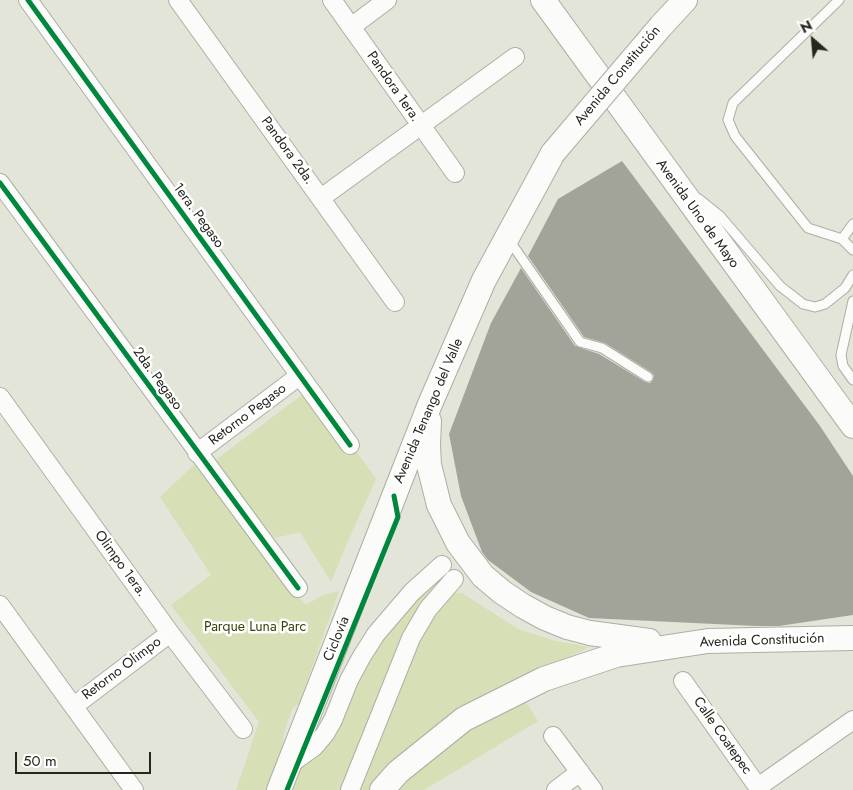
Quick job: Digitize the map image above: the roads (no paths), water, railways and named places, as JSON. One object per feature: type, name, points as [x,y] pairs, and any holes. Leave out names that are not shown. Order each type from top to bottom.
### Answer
[{"type":"main road","name":"Avenida Uno de Mayo","points":[[542,0],[853,426]]},
{"type":"main road","points":[[559,0],[565,31]]},
{"type":"main road","name":"Avenida Constitución","points":[[553,153],[660,26],[685,0]]},
{"type":"main road","name":"Avenida Tenango del Valle","points":[[279,790],[430,404],[484,280],[553,153]]},
{"type":"main road","points":[[430,404],[428,424],[429,458],[433,485],[439,505],[458,543],[470,560],[490,582],[523,606],[545,618],[590,633],[644,641],[708,641]]},
{"type":"main road","name":"Avenida Constitución","points":[[382,790],[398,772],[464,719],[544,679],[616,655],[708,641],[853,638]]},
{"type":"street","name":"1era. Pegaso","points":[[28,0],[350,444]]},
{"type":"street","name":"Pandora 2da.","points":[[178,0],[395,302]]},
{"type":"street","name":"Pandora 1era.","points":[[332,0],[455,173]]},
{"type":"street","points":[[351,27],[387,0]]},
{"type":"street","points":[[321,198],[514,57]]},
{"type":"street","name":"2da. Pegaso","points":[[0,182],[197,453],[298,588]]},
{"type":"street","name":"Retorno Pegaso","points":[[197,453],[299,376]]},
{"type":"street","name":"Olimpo 1era.","points":[[0,397],[170,633],[242,729]]},
{"type":"street","points":[[289,765],[314,747],[325,734],[333,720],[349,680],[376,634],[412,592],[442,565]]},
{"type":"street","points":[[350,790],[411,638],[428,608],[454,579]]},
{"type":"street","points":[[0,605],[134,790]]},
{"type":"street","name":"Retorno Olimpo","points":[[74,706],[170,633]]},
{"type":"street","name":"Calle Coatepec","points":[[683,681],[759,788]]},
{"type":"street","points":[[759,788],[853,720]]},
{"type":"street","points":[[553,736],[592,790]]},
{"type":"street","points":[[556,790],[580,772]]},
{"type":"lane","points":[[839,0],[733,103],[728,120],[735,136],[808,228],[842,239],[853,250]]},
{"type":"lane","points":[[668,174],[720,216],[780,286],[803,304],[815,307],[825,304],[846,288],[853,275]]},
{"type":"lane","points":[[842,239],[853,224]]},
{"type":"lane","points":[[507,237],[580,342],[602,348],[648,377]]},
{"type":"lane","points":[[853,301],[841,354],[843,366],[853,380]]},
{"type":"park label","name":"Parque Luna Parc","points":[[255,628]]}]
